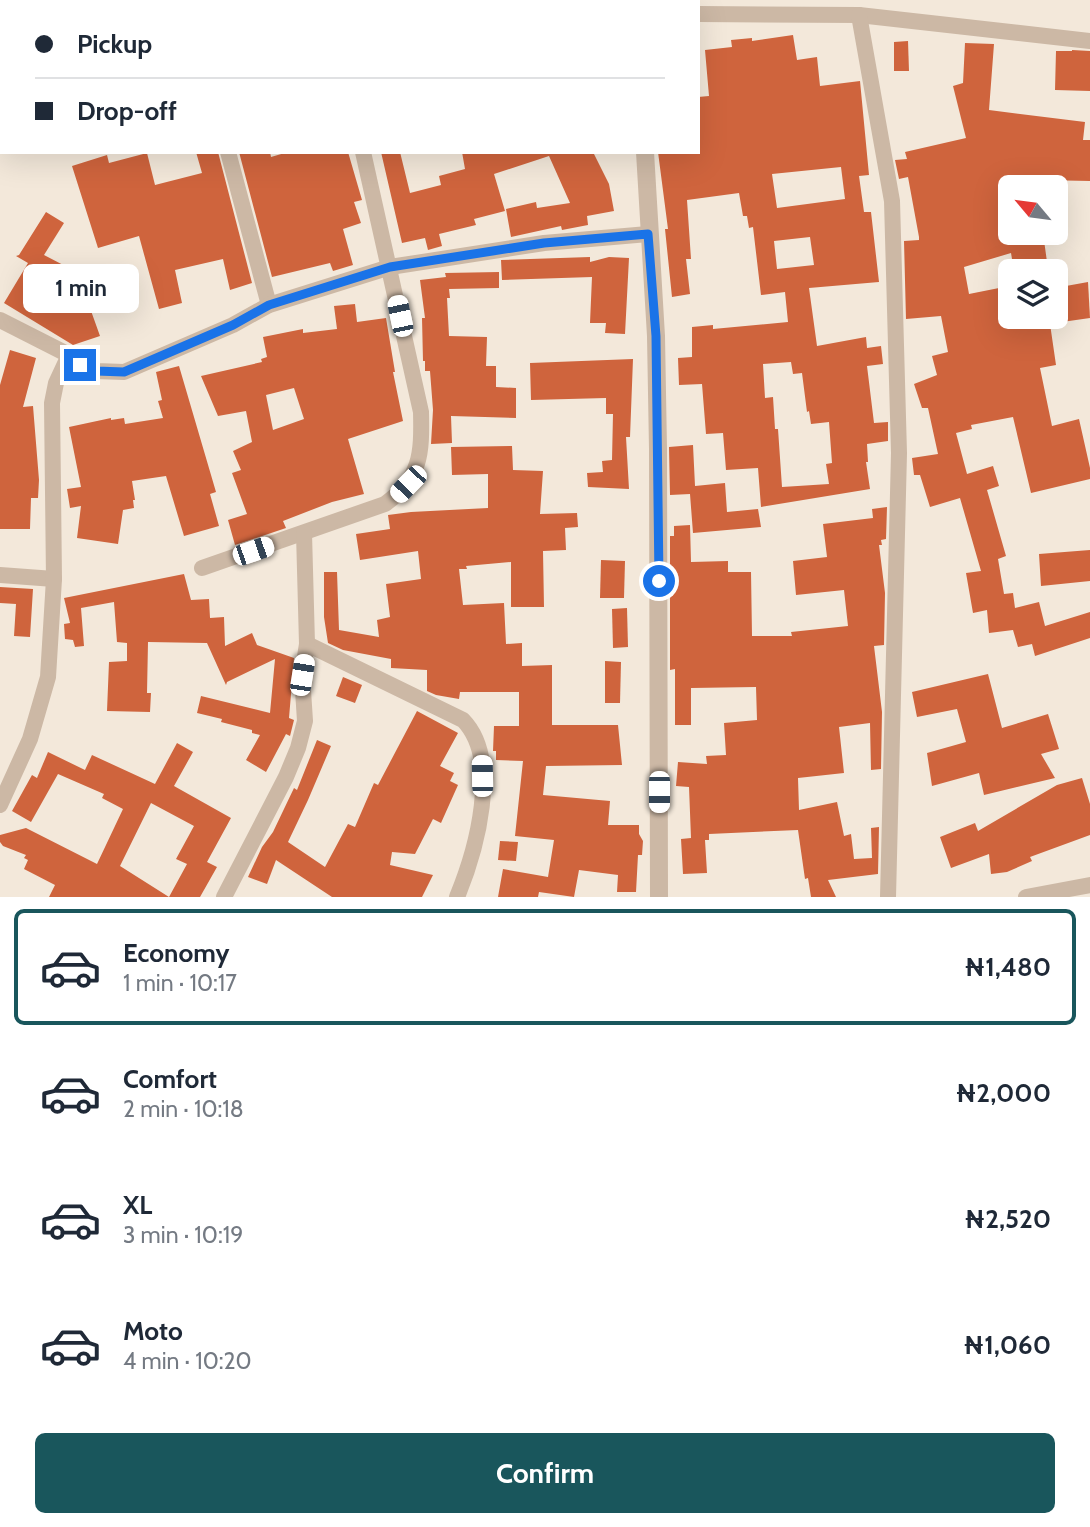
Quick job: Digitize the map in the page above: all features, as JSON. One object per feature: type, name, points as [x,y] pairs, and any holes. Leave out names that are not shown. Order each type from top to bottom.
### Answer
[{"type":"street","points":[[700,14],[859,15],[1090,41]]},
{"type":"street","points":[[859,15],[892,201],[899,453],[888,897]]},
{"type":"street","points":[[229,154],[269,305]]},
{"type":"street","points":[[202,568],[385,504],[408,484],[419,463],[421,412],[363,154]]},
{"type":"street","points":[[645,154],[656,336],[658,436],[659,897]]},
{"type":"street","points":[[0,320],[69,355],[80,365],[96,371],[124,372],[233,325],[269,305],[390,267],[544,243],[648,234]]},
{"type":"street","points":[[0,805],[30,739],[48,677],[54,579],[52,403],[56,383],[69,355]]},
{"type":"street","points":[[224,897],[298,748],[305,721],[302,675],[307,644],[304,533]]},
{"type":"street","points":[[0,575],[54,579]]},
{"type":"street","points":[[307,644],[463,720],[473,730],[482,756],[482,815],[466,875],[457,897]]},
{"type":"street","points":[[1026,897],[1090,885]]},
{"type":"building","points":[[793,35],[797,60],[817,57],[820,86],[860,81],[869,175],[859,176],[864,212],[871,212],[879,282],[809,288],[817,346],[866,337],[867,348],[881,346],[883,364],[867,366],[874,423],[888,422],[888,441],[867,444],[866,462],[870,489],[761,507],[758,468],[726,470],[723,433],[706,434],[702,384],[679,385],[678,358],[692,357],[692,327],[713,325],[713,329],[788,322],[785,292],[761,295],[753,227],[749,228],[747,216],[743,216],[739,193],[687,200],[691,259],[686,259],[690,294],[672,297],[665,229],[668,229],[658,154],[700,154],[700,97],[709,96],[705,50],[732,47],[731,40],[752,38],[752,41]],"holes":[[[841,167],[845,199],[777,208],[772,174]],[[810,237],[814,265],[777,269],[774,241]],[[791,362],[793,374],[802,373],[811,424],[829,422],[832,463],[826,464],[829,484],[782,487],[778,429],[775,429],[773,397],[765,398],[763,364]]]},
{"type":"building","points":[[908,41],[909,71],[894,71],[894,42]]},
{"type":"building","points":[[965,43],[994,44],[989,110],[1085,122],[1083,140],[1090,140],[1090,181],[1068,181],[1068,175],[998,175],[998,245],[1045,245],[1047,259],[1012,259],[1011,253],[964,267],[969,294],[998,288],[998,329],[1051,329],[1056,365],[1040,368],[1052,426],[1079,419],[1090,468],[1090,479],[1031,493],[1013,417],[971,425],[972,429],[956,433],[967,474],[993,466],[999,486],[987,490],[1006,556],[998,559],[1004,594],[1013,593],[1015,608],[1039,602],[1045,626],[1090,612],[1090,638],[1035,656],[1032,644],[1018,647],[1013,630],[989,633],[987,610],[973,613],[966,573],[981,571],[960,498],[930,507],[920,475],[914,475],[912,458],[938,454],[928,408],[922,408],[914,384],[937,375],[932,356],[948,352],[941,316],[906,319],[904,241],[919,240],[919,237],[908,177],[899,179],[895,160],[907,159],[905,152],[966,138],[953,86],[963,83]]},
{"type":"building","points":[[1056,51],[1090,51],[1090,91],[1055,90]]},
{"type":"building","points":[[147,154],[155,185],[202,173],[197,154],[219,154],[252,283],[230,290],[223,259],[175,270],[182,303],[159,309],[139,236],[98,248],[72,166],[107,155],[109,163]]},
{"type":"building","points":[[240,154],[270,154],[271,157],[281,154],[349,154],[362,200],[354,202],[361,223],[343,229],[353,265],[333,271],[330,263],[272,277]]},
{"type":"building","points":[[381,154],[400,154],[410,193],[441,185],[439,176],[465,169],[462,154],[594,154],[609,184],[614,211],[587,216],[588,225],[562,230],[561,226],[511,237],[506,209],[536,202],[537,208],[570,203],[549,156],[494,174],[505,211],[474,219],[476,225],[439,234],[442,246],[428,250],[425,238],[402,243]]},
{"type":"building","points":[[46,212],[64,223],[44,255],[96,282],[99,307],[90,308],[100,336],[73,345],[4,303],[28,263],[16,256]]},
{"type":"building","points":[[590,257],[590,262],[609,257],[629,258],[625,334],[605,333],[606,323],[590,323],[592,277],[502,280],[501,260]]},
{"type":"building","points":[[499,272],[499,288],[449,289],[449,336],[487,337],[486,366],[496,366],[496,387],[516,388],[516,418],[451,416],[452,443],[431,444],[433,410],[430,371],[425,371],[423,361],[422,318],[425,318],[420,280],[446,277],[445,273]]},
{"type":"building","points":[[1088,282],[1090,318],[1068,321],[1068,286]]},
{"type":"building","points":[[355,304],[357,322],[386,318],[403,421],[348,439],[364,494],[332,502],[283,521],[286,528],[235,545],[228,520],[247,514],[232,473],[241,470],[233,451],[252,442],[246,411],[218,416],[201,376],[262,362],[261,359],[267,357],[263,337],[303,329],[303,333],[337,329],[334,306]],"holes":[[[294,388],[304,419],[273,430],[266,395]]]},
{"type":"building","points":[[10,350],[36,358],[23,407],[33,406],[39,480],[38,498],[31,498],[30,529],[0,529],[0,385]]},
{"type":"building","points":[[633,359],[630,437],[626,437],[629,489],[588,487],[587,473],[603,472],[602,461],[612,460],[613,414],[606,414],[606,398],[531,400],[530,363]]},
{"type":"building","points":[[179,366],[216,492],[210,494],[219,526],[184,536],[166,476],[132,481],[134,508],[123,510],[118,544],[77,538],[81,506],[70,508],[67,489],[81,487],[69,427],[111,418],[124,418],[125,424],[163,418],[158,401],[162,400],[156,372]]},
{"type":"building","points":[[693,445],[695,486],[725,483],[727,512],[758,509],[761,527],[693,533],[690,494],[670,495],[669,447]]},
{"type":"building","points":[[512,446],[513,470],[543,471],[540,514],[577,513],[578,527],[565,528],[566,550],[543,551],[544,607],[511,607],[511,562],[459,569],[463,605],[504,603],[506,644],[522,643],[522,666],[552,665],[552,725],[618,725],[622,765],[546,766],[543,795],[610,801],[608,825],[639,825],[639,834],[643,841],[642,855],[638,855],[636,892],[617,892],[618,875],[579,870],[574,897],[539,892],[538,897],[498,897],[503,869],[548,877],[554,840],[515,836],[523,761],[496,760],[496,751],[493,751],[494,726],[519,726],[519,692],[460,692],[459,699],[436,695],[427,691],[427,670],[391,668],[391,659],[343,650],[328,643],[324,617],[324,572],[337,572],[339,630],[379,637],[377,620],[390,617],[386,584],[421,579],[418,551],[360,560],[356,534],[390,529],[388,515],[488,508],[488,474],[452,475],[451,447]]},
{"type":"building","points":[[887,507],[886,539],[881,540],[882,545],[879,545],[885,593],[884,645],[874,646],[882,712],[881,769],[871,770],[870,723],[839,727],[844,773],[798,778],[799,810],[837,802],[844,836],[851,834],[854,859],[872,858],[871,828],[879,827],[878,874],[828,880],[836,897],[811,897],[808,878],[805,879],[798,830],[709,834],[709,840],[705,840],[707,873],[683,874],[681,839],[691,838],[689,787],[676,786],[678,762],[707,764],[706,756],[726,755],[724,723],[757,720],[756,687],[691,688],[691,725],[675,725],[675,669],[670,670],[670,536],[674,536],[674,526],[690,525],[691,562],[728,561],[728,572],[751,572],[752,636],[792,636],[791,632],[848,626],[844,590],[796,595],[793,561],[827,557],[823,524],[873,518],[872,509]]},
{"type":"building","points":[[1090,550],[1090,581],[1041,586],[1039,554]]},
{"type":"building","points":[[601,560],[625,561],[624,598],[600,598]]},
{"type":"building","points":[[184,574],[191,600],[209,599],[210,618],[224,617],[225,646],[252,633],[257,645],[294,658],[289,718],[294,720],[290,736],[286,734],[266,772],[246,760],[260,735],[252,733],[252,730],[221,722],[222,719],[197,713],[201,696],[270,713],[275,659],[227,682],[226,685],[207,643],[148,642],[147,693],[151,693],[150,712],[107,711],[109,662],[127,661],[127,643],[117,642],[114,602],[81,608],[84,646],[75,647],[73,640],[65,639],[64,624],[70,623],[64,598]]},
{"type":"building","points":[[0,587],[33,589],[30,637],[14,636],[16,604],[0,603]]},
{"type":"building","points":[[627,608],[628,647],[613,648],[612,609]]},
{"type":"building","points":[[605,661],[621,662],[620,703],[605,703]]},
{"type":"building","points":[[988,674],[1002,728],[1048,714],[1059,749],[1041,754],[1055,778],[984,795],[979,773],[932,786],[927,753],[966,742],[957,709],[917,717],[912,692]]},
{"type":"building","points":[[343,677],[362,685],[355,703],[336,696]]},
{"type":"building","points":[[417,711],[458,733],[440,766],[454,773],[450,781],[458,785],[441,823],[433,819],[415,854],[392,852],[390,865],[433,875],[422,897],[332,897],[276,860],[267,884],[248,877],[294,788],[297,790],[317,740],[331,746],[288,842],[325,867],[348,824],[355,827],[374,783],[378,785]]},
{"type":"building","points":[[177,743],[193,752],[174,786],[231,818],[207,862],[217,867],[200,897],[169,897],[49,897],[55,885],[24,869],[28,860],[24,858],[26,855],[3,846],[0,842],[0,835],[26,828],[97,864],[123,809],[102,798],[104,794],[58,774],[31,822],[12,811],[32,775],[37,778],[48,752],[85,770],[92,755],[155,784]],"holes":[[[151,803],[194,826],[176,859],[187,864],[169,897],[120,866]]]},
{"type":"building","points":[[1082,778],[1090,804],[1090,835],[1030,857],[1032,861],[1007,872],[991,874],[989,854],[951,868],[940,837],[975,823],[978,831],[1057,785]]},
{"type":"building","points":[[500,841],[518,842],[516,861],[498,860]]},
{"type":"route","points":[[80,365],[96,371],[124,372],[233,325],[269,305],[390,267],[544,243],[648,234],[656,336],[659,581]]}]
